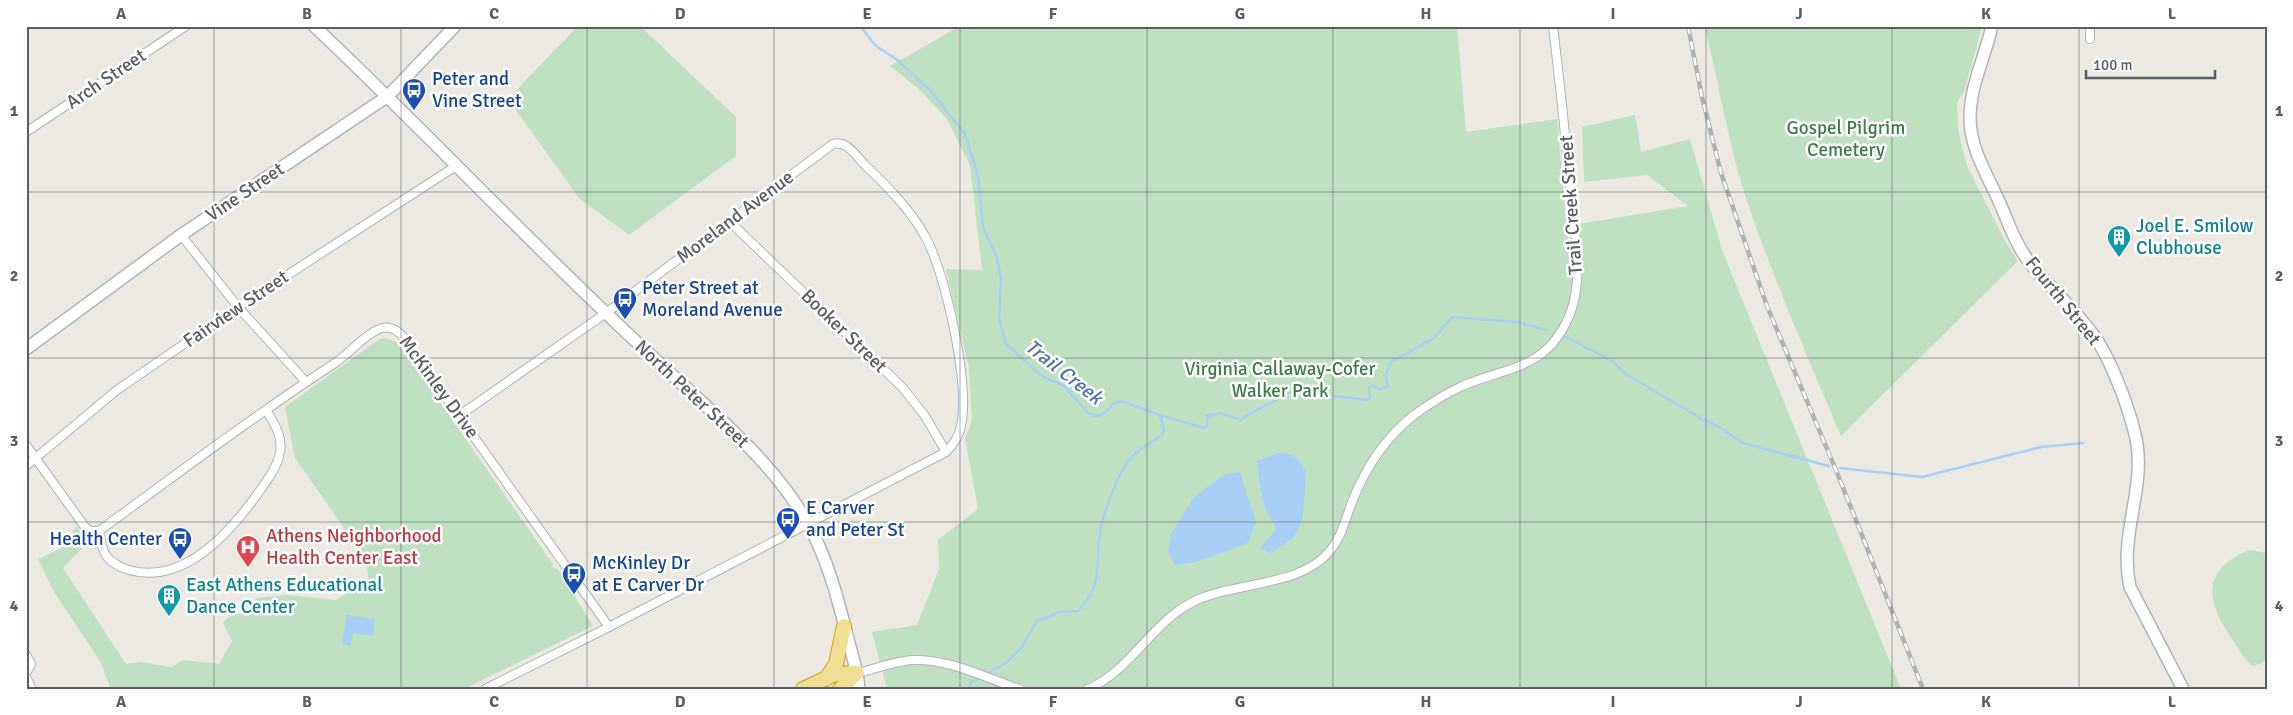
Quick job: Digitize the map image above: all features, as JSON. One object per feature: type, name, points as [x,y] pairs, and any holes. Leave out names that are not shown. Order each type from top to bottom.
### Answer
[{"type":"highway","points":[[826,679],[836,664],[844,626]]},
{"type":"highway","points":[[804,689],[836,674],[857,673]]},
{"type":"highway","points":[[840,689],[857,673]]},
{"type":"street","name":"Arch Street","points":[[26,132],[186,26]]},
{"type":"street","name":"North Peter Street","points":[[314,26],[388,96],[456,166],[606,313],[745,443],[788,492],[807,522],[831,581],[857,673],[859,689]]},
{"type":"street","name":"Vine Street","points":[[26,349],[181,235],[388,96],[455,26]]},
{"type":"street","name":"Trail Creek Street","points":[[1088,689],[1116,673],[1150,634],[1181,608],[1199,598],[1221,591],[1296,574],[1319,562],[1336,544],[1352,501],[1367,470],[1400,428],[1437,399],[1461,387],[1526,364],[1555,339],[1574,302],[1577,275],[1566,134],[1553,26]]},
{"type":"street","name":"Fourth Street","points":[[1992,26],[1971,101],[1972,139],[1983,170],[2019,248],[2096,339],[2119,389],[2135,434],[2140,464],[2139,481],[2126,550],[2126,571],[2130,588],[2183,689]]},
{"type":"street","points":[[2090,26],[2090,39]]},
{"type":"street","name":"Moreland Avenue","points":[[460,415],[606,313],[833,144],[841,143],[884,184],[911,216],[925,236],[937,264],[956,341],[963,402],[959,434],[946,452]]},
{"type":"street","name":"Fairview Street","points":[[26,466],[38,459],[117,390],[238,307],[456,166]]},
{"type":"street","name":"Booker Street","points":[[729,222],[902,388],[914,402],[946,452]]},
{"type":"street","points":[[181,235],[238,307],[306,382]]},
{"type":"street","name":"McKinley Drive","points":[[99,531],[266,410],[345,357],[375,331],[385,327],[394,328],[403,337],[460,415],[609,627]]},
{"type":"street","points":[[26,445],[38,459],[85,528],[90,531],[99,531],[102,550],[111,561],[128,569],[148,573],[171,570],[223,537],[240,518],[276,465],[280,442],[274,422],[266,410]]},
{"type":"street","points":[[485,689],[609,627],[807,522],[893,481],[946,452]]},
{"type":"street","points":[[26,655],[32,664],[26,673]]},
{"type":"street","points":[[857,673],[911,660],[932,660],[958,666],[1019,688]]},
{"type":"street","points":[[26,677],[32,689]]},
{"type":"green space","points":[[578,26],[640,26],[736,117],[736,156],[629,235],[579,198],[508,99]]},
{"type":"green space","name":"Virginia Callaway-Cofer Walker Park","points":[[960,26],[1457,26],[1466,132],[1557,119],[1571,273],[1582,273],[1578,224],[1688,206],[1647,175],[1584,182],[1582,127],[1635,115],[1641,152],[1690,139],[1722,250],[1901,689],[887,689],[872,632],[917,625],[939,569],[938,540],[978,509],[965,438],[972,421],[969,368],[946,269],[982,270],[970,165],[947,119],[920,90],[890,66]]},
{"type":"green space","name":"Gospel Pilgrim Cemetery","points":[[1704,26],[1982,26],[1964,92],[1957,102],[1958,130],[1967,166],[2005,241],[2018,261],[1841,436],[1758,234],[1735,160]]},
{"type":"green space","points":[[384,338],[397,342],[416,368],[553,564],[552,567],[558,569],[593,626],[464,689],[111,689],[100,661],[54,592],[38,559],[60,549],[77,526],[86,544],[63,568],[126,664],[140,662],[172,667],[183,660],[219,664],[232,641],[223,623],[232,614],[246,614],[257,598],[288,595],[336,600],[368,580],[367,561],[295,458],[285,407],[378,340]]},
{"type":"green space","points":[[2249,550],[2267,553],[2267,645],[2265,647],[2267,659],[2253,666],[2244,657],[2223,625],[2213,600],[2212,588],[2215,577],[2222,567],[2233,558]]},
{"type":"water","points":[[1282,452],[1298,458],[1306,472],[1303,516],[1294,538],[1270,553],[1260,548],[1276,530],[1262,497],[1257,461]]},
{"type":"water","points":[[1240,472],[1256,523],[1248,543],[1197,562],[1175,565],[1168,552],[1171,534],[1194,497],[1225,474]]},
{"type":"water","points":[[347,615],[375,619],[373,636],[353,633],[351,646],[342,644]]},
{"type":"waterway","name":"Trail Creek","points":[[860,26],[876,46],[896,59],[930,90],[965,134],[978,176],[983,227],[997,258],[1001,281],[999,319],[1006,344],[1042,376],[1064,386],[1088,413],[1096,416],[1105,413],[1113,404],[1121,401],[1204,428],[1207,425],[1207,416],[1219,413],[1241,420],[1292,391],[1367,400],[1370,398],[1369,388],[1372,386],[1381,389],[1387,387],[1386,375],[1391,362],[1434,338],[1452,317],[1517,322],[1546,330]]},
{"type":"waterway","points":[[1562,335],[1612,361],[1626,374],[1700,418],[1719,427],[1743,443],[1829,466]]},
{"type":"waterway","name":"Trail Creek","points":[[986,674],[1006,663],[1022,647],[1036,622],[1059,612],[1078,611],[1086,602],[1096,578],[1100,531],[1110,497],[1120,474],[1131,458],[1162,435],[1164,429],[1160,415]]},
{"type":"waterway","points":[[1840,468],[1922,477],[2041,447],[2083,443]]},
{"type":"waterway","name":"Trail Creek","points":[[970,689],[970,683],[981,677]]},
{"type":"railway","points":[[1688,26],[1702,97],[1721,173],[1767,306],[1838,475],[1923,689]]},
{"type":"place","name":"Peter and Vine Street","points":[[414,111]]},
{"type":"place","name":"Joel E. Smilow Clubhouse","points":[[2119,258]]},
{"type":"place","name":"Peter Street at Moreland Avenue","points":[[625,320]]},
{"type":"place","name":"E Carver and Peter St","points":[[788,540]]},
{"type":"place","name":"Health Center","points":[[180,560]]},
{"type":"place","name":"Athens Neighborhood Health Center East","points":[[248,568]]},
{"type":"place","name":"McKinley Dr at E Carver Dr","points":[[574,595]]},
{"type":"place","name":"East Athens Educational Dance Center","points":[[169,617]]}]
